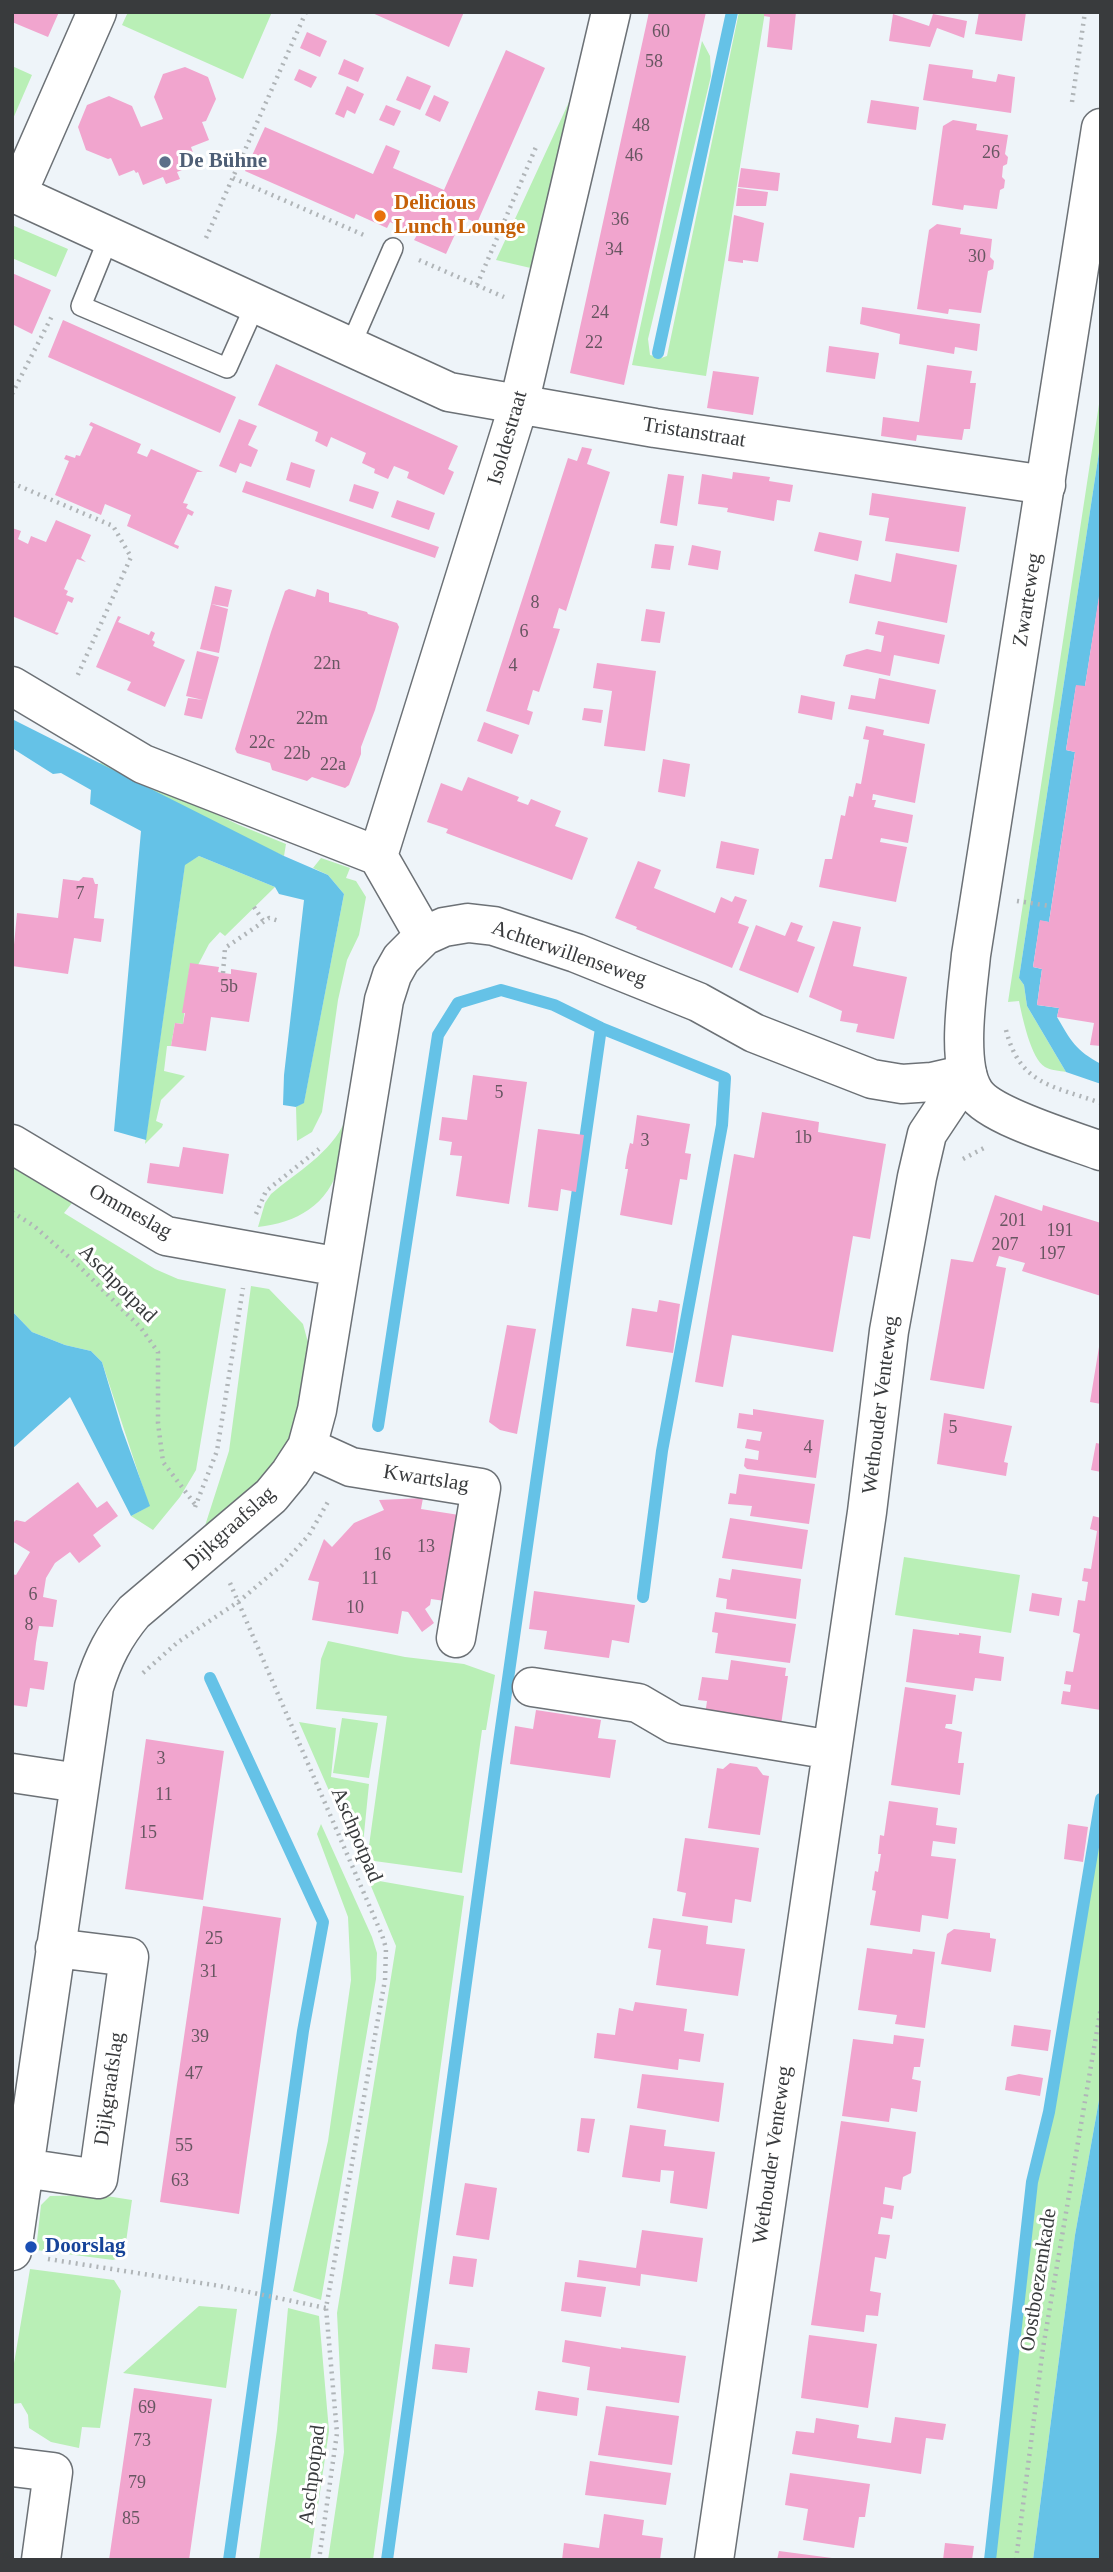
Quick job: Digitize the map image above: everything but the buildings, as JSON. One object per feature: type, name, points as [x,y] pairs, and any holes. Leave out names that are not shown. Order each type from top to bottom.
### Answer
[{"type":"street","points":[[15,193],[97,12]]},
{"type":"street","name":"Isoldestraat","points":[[378,856],[519,404],[611,12]]},
{"type":"street","name":"Zwarteweg","points":[[967,1074],[965,1016],[971,955],[1030,482],[1090,270],[1101,128]]},
{"type":"street","name":"Tristanstraat","points":[[15,193],[449,391],[655,428],[1030,482]]},
{"type":"street","points":[[12,686],[142,764],[378,856],[424,936]]},
{"type":"street","name":"Achterwillenseweg","points":[[424,936],[444,927],[468,923],[517,932],[698,1002],[754,1033],[872,1079],[902,1084],[932,1082],[967,1074]]},
{"type":"street","name":"Dijkgraafslag","points":[[26,2254],[24,2168],[79,1783],[94,1687],[103,1657],[117,1632],[134,1612],[271,1496],[290,1473],[323,1455],[317,1410],[384,1000],[392,975],[401,959],[424,936]]},
{"type":"street","points":[[967,1074],[975,1094],[997,1111],[1101,1151]]},
{"type":"street","name":"Wethouder Venteweg","points":[[714,2560],[867,1512],[889,1331],[916,1177],[927,1134],[967,1074]]},
{"type":"street","name":"Ommeslag","points":[[12,1144],[166,1236],[340,1267]]},
{"type":"street","name":"Kwartslag","points":[[323,1455],[351,1467],[481,1488],[456,1638]]},
{"type":"street","points":[[532,1687],[638,1703],[674,1724],[832,1750]]},
{"type":"street","points":[[12,1773],[79,1783]]},
{"type":"street","name":"Dijkgraafslag","points":[[24,2168],[98,2179],[129,1957],[55,1948]]},
{"type":"street","points":[[12,2467],[53,2472],[41,2560]]},
{"type":"lane","points":[[109,237],[81,306],[227,368],[256,303]]},
{"type":"lane","points":[[350,347],[393,248]]},
{"type":"path","points":[[190,274],[306,12]]},
{"type":"path","points":[[12,394],[52,315],[81,306]]},
{"type":"path","points":[[12,483],[113,526],[131,557],[60,715]]},
{"type":"path","points":[[1028,902],[1051,906]]},
{"type":"path","points":[[254,907],[264,922]]},
{"type":"path","points":[[223,973],[225,948],[269,918],[279,921]]},
{"type":"path","points":[[1009,1043],[1016,1059],[1034,1079],[1101,1103]]},
{"type":"path","points":[[255,1217],[266,1191],[321,1148]]},
{"type":"path","name":"Aschpotpad","points":[[12,1212],[34,1226],[79,1266],[141,1328],[158,1352],[158,1423],[163,1462],[196,1506],[214,1545],[386,1948],[385,1980],[326,2308],[337,2433],[319,2560]]},
{"type":"path","points":[[138,1679],[178,1642],[238,1602],[282,1565],[309,1535],[326,1507],[323,1455]]},
{"type":"path","name":"Oostboezemkade","points":[[1016,2560],[1043,2348],[1101,2007]]},
{"type":"path","points":[[26,2254],[219,2286],[326,2308]]},
{"type":"green space","points":[[128,12],[272,12],[243,79],[122,25]]},
{"type":"green space","points":[[739,12],[765,12],[706,376],[632,365],[702,41],[710,56],[711,76],[648,339],[650,355],[661,358],[667,356]]},
{"type":"green space","points":[[12,66],[32,75],[12,121]]},
{"type":"green space","points":[[575,89],[535,269],[496,260]]},
{"type":"green space","points":[[12,225],[68,249],[56,277],[12,258]]},
{"type":"green space","points":[[1101,391],[1101,439],[1019,978],[1024,985],[1027,1006],[1066,1072],[1047,1068],[1040,1062],[1028,1037],[1019,1001],[1008,1002]]},
{"type":"green space","points":[[105,761],[239,825],[286,844],[284,856],[242,838],[98,764]]},
{"type":"green space","points":[[199,856],[275,887],[225,936],[220,932],[209,944],[198,965],[190,964],[183,1024],[175,1023],[171,1046],[167,1046],[164,1071],[185,1076],[161,1100],[156,1121],[163,1124],[162,1127],[145,1144],[185,864]]},
{"type":"green space","points":[[321,858],[350,868],[346,878],[356,881],[366,897],[359,935],[347,960],[338,1000],[322,1112],[312,1132],[297,1141],[296,1107],[304,1102],[344,894],[328,875],[313,868]]},
{"type":"green space","points":[[345,1121],[339,1165],[334,1179],[319,1201],[298,1216],[258,1227],[265,1203],[271,1194],[322,1152]]},
{"type":"green space","points":[[12,1167],[72,1203],[64,1213],[155,1269],[178,1279],[226,1289],[196,1470],[180,1497],[153,1530],[131,1516],[149,1506],[102,1362],[91,1351],[65,1345],[32,1332],[12,1311]]},
{"type":"green space","points":[[251,1286],[269,1289],[303,1324],[312,1357],[289,1448],[258,1485],[203,1532],[229,1451]]},
{"type":"green space","points":[[904,1557],[1020,1575],[1011,1633],[895,1615]]},
{"type":"green space","points":[[328,1641],[405,1657],[464,1664],[495,1675],[486,1730],[482,1730],[462,1873],[367,1860],[387,1716],[316,1709],[321,1659]]},
{"type":"green space","points":[[342,1718],[378,1723],[369,1778],[333,1773]]},
{"type":"green space","points":[[299,1722],[336,1728],[331,1777],[369,1784],[361,1864]]},
{"type":"green space","points":[[321,1824],[377,1953],[376,1979],[321,2300],[293,2291],[328,2141],[351,1980],[348,1917],[317,1834]]},
{"type":"green space","points":[[1101,1832],[1101,2089],[1075,2235],[1033,2560],[994,2560],[1034,2183],[1051,2119]]},
{"type":"green space","points":[[368,1879],[464,1896],[373,2560],[328,2560],[344,2452],[337,2313],[396,1946]]},
{"type":"green space","points":[[100,2195],[132,2200],[124,2256],[113,2260],[36,2250],[41,2205],[50,2196]]},
{"type":"green space","points":[[30,2269],[114,2280],[121,2291],[100,2428],[82,2427],[79,2448],[51,2442],[29,2428],[28,2415],[21,2403],[12,2404],[12,2375]]},
{"type":"green space","points":[[199,2306],[237,2309],[226,2388],[123,2373]]},
{"type":"green space","points":[[288,2308],[319,2316],[329,2431],[310,2560],[259,2560],[277,2430]]},
{"type":"water","points":[[1101,439],[1101,586],[1085,686],[1076,686],[1066,750],[1075,752],[1049,922],[1040,921],[1033,967],[1042,969],[1037,1005],[1059,1008],[1057,1017],[1070,1039],[1085,1054],[1101,1064],[1101,1084],[1066,1072],[1027,1006],[1024,985],[1019,978]]},
{"type":"water","points":[[12,719],[284,856],[328,875],[344,894],[304,1103],[296,1107],[283,1105],[304,900],[279,894],[275,887],[199,856],[185,865],[146,1140],[114,1131],[141,831],[90,804],[91,790],[61,773],[53,774],[12,748]]},
{"type":"water","points":[[12,1311],[32,1332],[65,1345],[91,1351],[102,1362],[122,1429],[150,1506],[131,1516],[70,1397],[12,1449]]},
{"type":"water","points":[[1101,2089],[1101,2560],[1033,2560],[1075,2235]]},
{"type":"waterway","points":[[658,353],[732,12]]},
{"type":"waterway","points":[[378,1426],[438,1035],[458,1003],[501,990],[554,1005],[601,1028],[725,1078],[722,1125],[662,1451],[643,1597]]},
{"type":"waterway","points":[[387,2560],[496,1763],[601,1028]]},
{"type":"waterway","points":[[210,1678],[323,1922],[303,2031],[229,2560]]},
{"type":"waterway","points":[[990,2560],[1032,2182],[1049,2112],[1101,1799]]},
{"type":"place","name":"De Bühne","points":[[165,162]]},
{"type":"place","name":"Delicious Lunch Lounge","points":[[380,216]]},
{"type":"place","name":"Doorslag","points":[[31,2247]]}]
